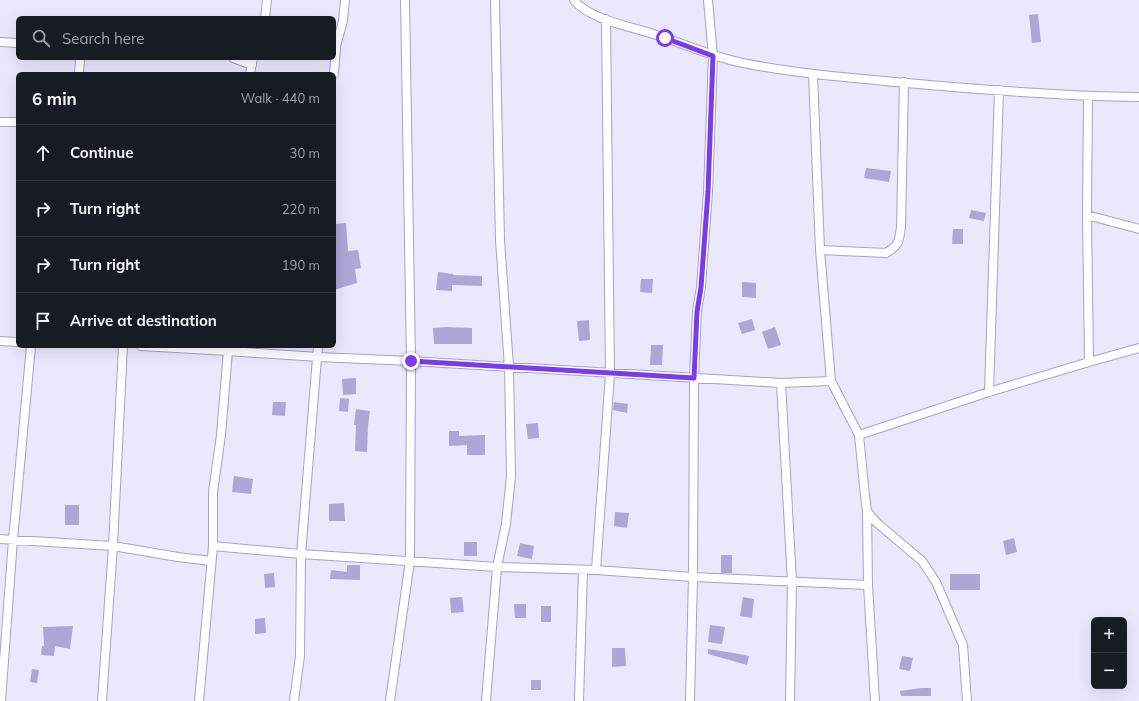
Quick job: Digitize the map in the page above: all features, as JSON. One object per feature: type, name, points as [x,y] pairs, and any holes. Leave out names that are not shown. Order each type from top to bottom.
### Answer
[{"type":"street","points":[[265,16],[267,0]]},
{"type":"street","points":[[336,46],[345,0]]},
{"type":"street","points":[[390,701],[410,562],[411,361],[405,0]]},
{"type":"street","points":[[486,701],[497,568],[506,524],[511,476],[509,367],[500,240],[495,0]]},
{"type":"street","points":[[574,0],[579,6],[606,19],[665,38],[713,56],[748,64],[813,74],[904,82],[1088,96],[1139,97]]},
{"type":"street","points":[[690,701],[693,577],[694,378],[697,312],[701,287],[708,192],[713,56],[708,0]]},
{"type":"street","points":[[596,570],[610,374],[606,19]]},
{"type":"street","points":[[0,42],[16,43]]},
{"type":"street","points":[[79,72],[80,60]]},
{"type":"street","points":[[243,60],[253,62],[250,72]]},
{"type":"street","points":[[334,72],[335,60]]},
{"type":"street","points":[[813,74],[820,250],[831,381],[859,435],[864,496],[867,511],[868,586],[875,701]]},
{"type":"street","points":[[820,250],[886,253],[896,247],[901,227],[904,82]]},
{"type":"street","points":[[989,392],[999,90]]},
{"type":"street","points":[[1088,96],[1089,362]]},
{"type":"street","points":[[0,122],[16,122]]},
{"type":"street","points":[[1088,215],[1139,229]]},
{"type":"street","points":[[0,341],[16,342]]},
{"type":"street","points":[[1,701],[13,540],[31,348]]},
{"type":"street","points":[[102,701],[123,348]]},
{"type":"street","points":[[199,701],[213,546],[213,492],[221,435],[228,348],[318,357],[411,361],[610,374],[781,383],[831,381]]},
{"type":"street","points":[[294,701],[300,656],[301,554],[318,348]]},
{"type":"street","points":[[859,435],[989,392],[1139,348]]},
{"type":"street","points":[[781,383],[792,582],[790,701]]},
{"type":"street","points":[[867,511],[876,522],[922,562],[936,582],[963,645],[967,701]]},
{"type":"street","points":[[0,539],[112,546],[178,558],[211,561]]},
{"type":"street","points":[[213,546],[497,568],[596,570],[693,577],[868,586]]},
{"type":"street","points":[[579,701],[583,570]]},
{"type":"building","points":[[1038,14],[1041,42],[1032,43],[1029,15]]},
{"type":"building","points":[[866,168],[891,171],[889,182],[864,178]]},
{"type":"building","points":[[971,210],[986,213],[984,221],[969,218]]},
{"type":"building","points":[[346,223],[348,251],[358,250],[361,268],[355,269],[357,283],[336,289],[336,224]]},
{"type":"building","points":[[953,229],[963,229],[963,244],[952,244]]},
{"type":"building","points":[[438,272],[453,275],[482,276],[482,286],[452,285],[452,291],[436,290]]},
{"type":"building","points":[[641,279],[653,279],[652,293],[640,292]]},
{"type":"building","points":[[742,282],[756,283],[756,298],[742,297]]},
{"type":"building","points":[[752,319],[755,330],[742,334],[738,323]]},
{"type":"building","points":[[589,320],[590,340],[579,341],[577,321]]},
{"type":"building","points":[[775,327],[781,345],[768,349],[762,332]]},
{"type":"building","points":[[433,328],[472,328],[472,344],[434,344]]},
{"type":"building","points":[[651,345],[663,345],[662,365],[650,365]]},
{"type":"building","points":[[356,378],[356,394],[343,395],[342,379]]},
{"type":"building","points":[[340,398],[349,399],[348,412],[339,411]]},
{"type":"building","points":[[273,402],[286,402],[285,416],[272,415]]},
{"type":"building","points":[[614,402],[628,404],[627,413],[613,410]]},
{"type":"building","points":[[356,409],[370,411],[367,452],[355,451],[356,425],[354,425]]},
{"type":"building","points":[[538,423],[539,438],[528,439],[526,424]]},
{"type":"building","points":[[449,431],[459,431],[459,436],[485,435],[485,455],[467,455],[467,445],[449,446]]},
{"type":"building","points":[[234,476],[253,479],[251,494],[232,492]]},
{"type":"building","points":[[344,503],[345,521],[329,521],[329,504]]},
{"type":"building","points":[[65,505],[79,505],[79,525],[65,525]]},
{"type":"building","points":[[615,512],[629,513],[627,528],[614,526]]},
{"type":"building","points":[[1014,538],[1017,552],[1006,555],[1003,541]]},
{"type":"building","points":[[464,542],[477,542],[477,556],[464,556]]},
{"type":"building","points":[[520,543],[534,546],[532,559],[517,556]]},
{"type":"building","points":[[721,555],[732,555],[732,573],[721,573]]},
{"type":"building","points":[[347,565],[360,565],[360,580],[330,579],[331,570],[347,572]]},
{"type":"building","points":[[274,573],[275,587],[265,588],[264,574]]},
{"type":"building","points":[[950,574],[980,574],[980,590],[950,590]]},
{"type":"building","points":[[462,597],[464,612],[451,613],[450,598]]},
{"type":"building","points":[[743,597],[754,599],[752,618],[740,616]]},
{"type":"building","points":[[514,604],[526,604],[526,618],[515,618]]},
{"type":"building","points":[[541,606],[551,606],[551,622],[541,622]]},
{"type":"building","points":[[265,618],[266,633],[255,634],[255,619]]},
{"type":"building","points":[[710,625],[725,627],[722,644],[708,642]]},
{"type":"building","points":[[73,626],[70,649],[55,646],[54,656],[41,655],[42,646],[44,646],[43,627]]},
{"type":"building","points":[[612,648],[625,648],[626,666],[612,667]]},
{"type":"building","points":[[708,649],[749,656],[747,665],[708,654]]},
{"type":"building","points":[[902,656],[913,658],[910,671],[899,669]]},
{"type":"building","points":[[32,669],[39,670],[37,683],[30,682]]},
{"type":"building","points":[[531,680],[541,680],[541,690],[531,690]]},
{"type":"building","points":[[931,688],[931,696],[901,696],[900,691]]},
{"type":"route","points":[[411,361],[694,378],[697,312],[701,287],[708,192],[713,56],[665,38]]}]
